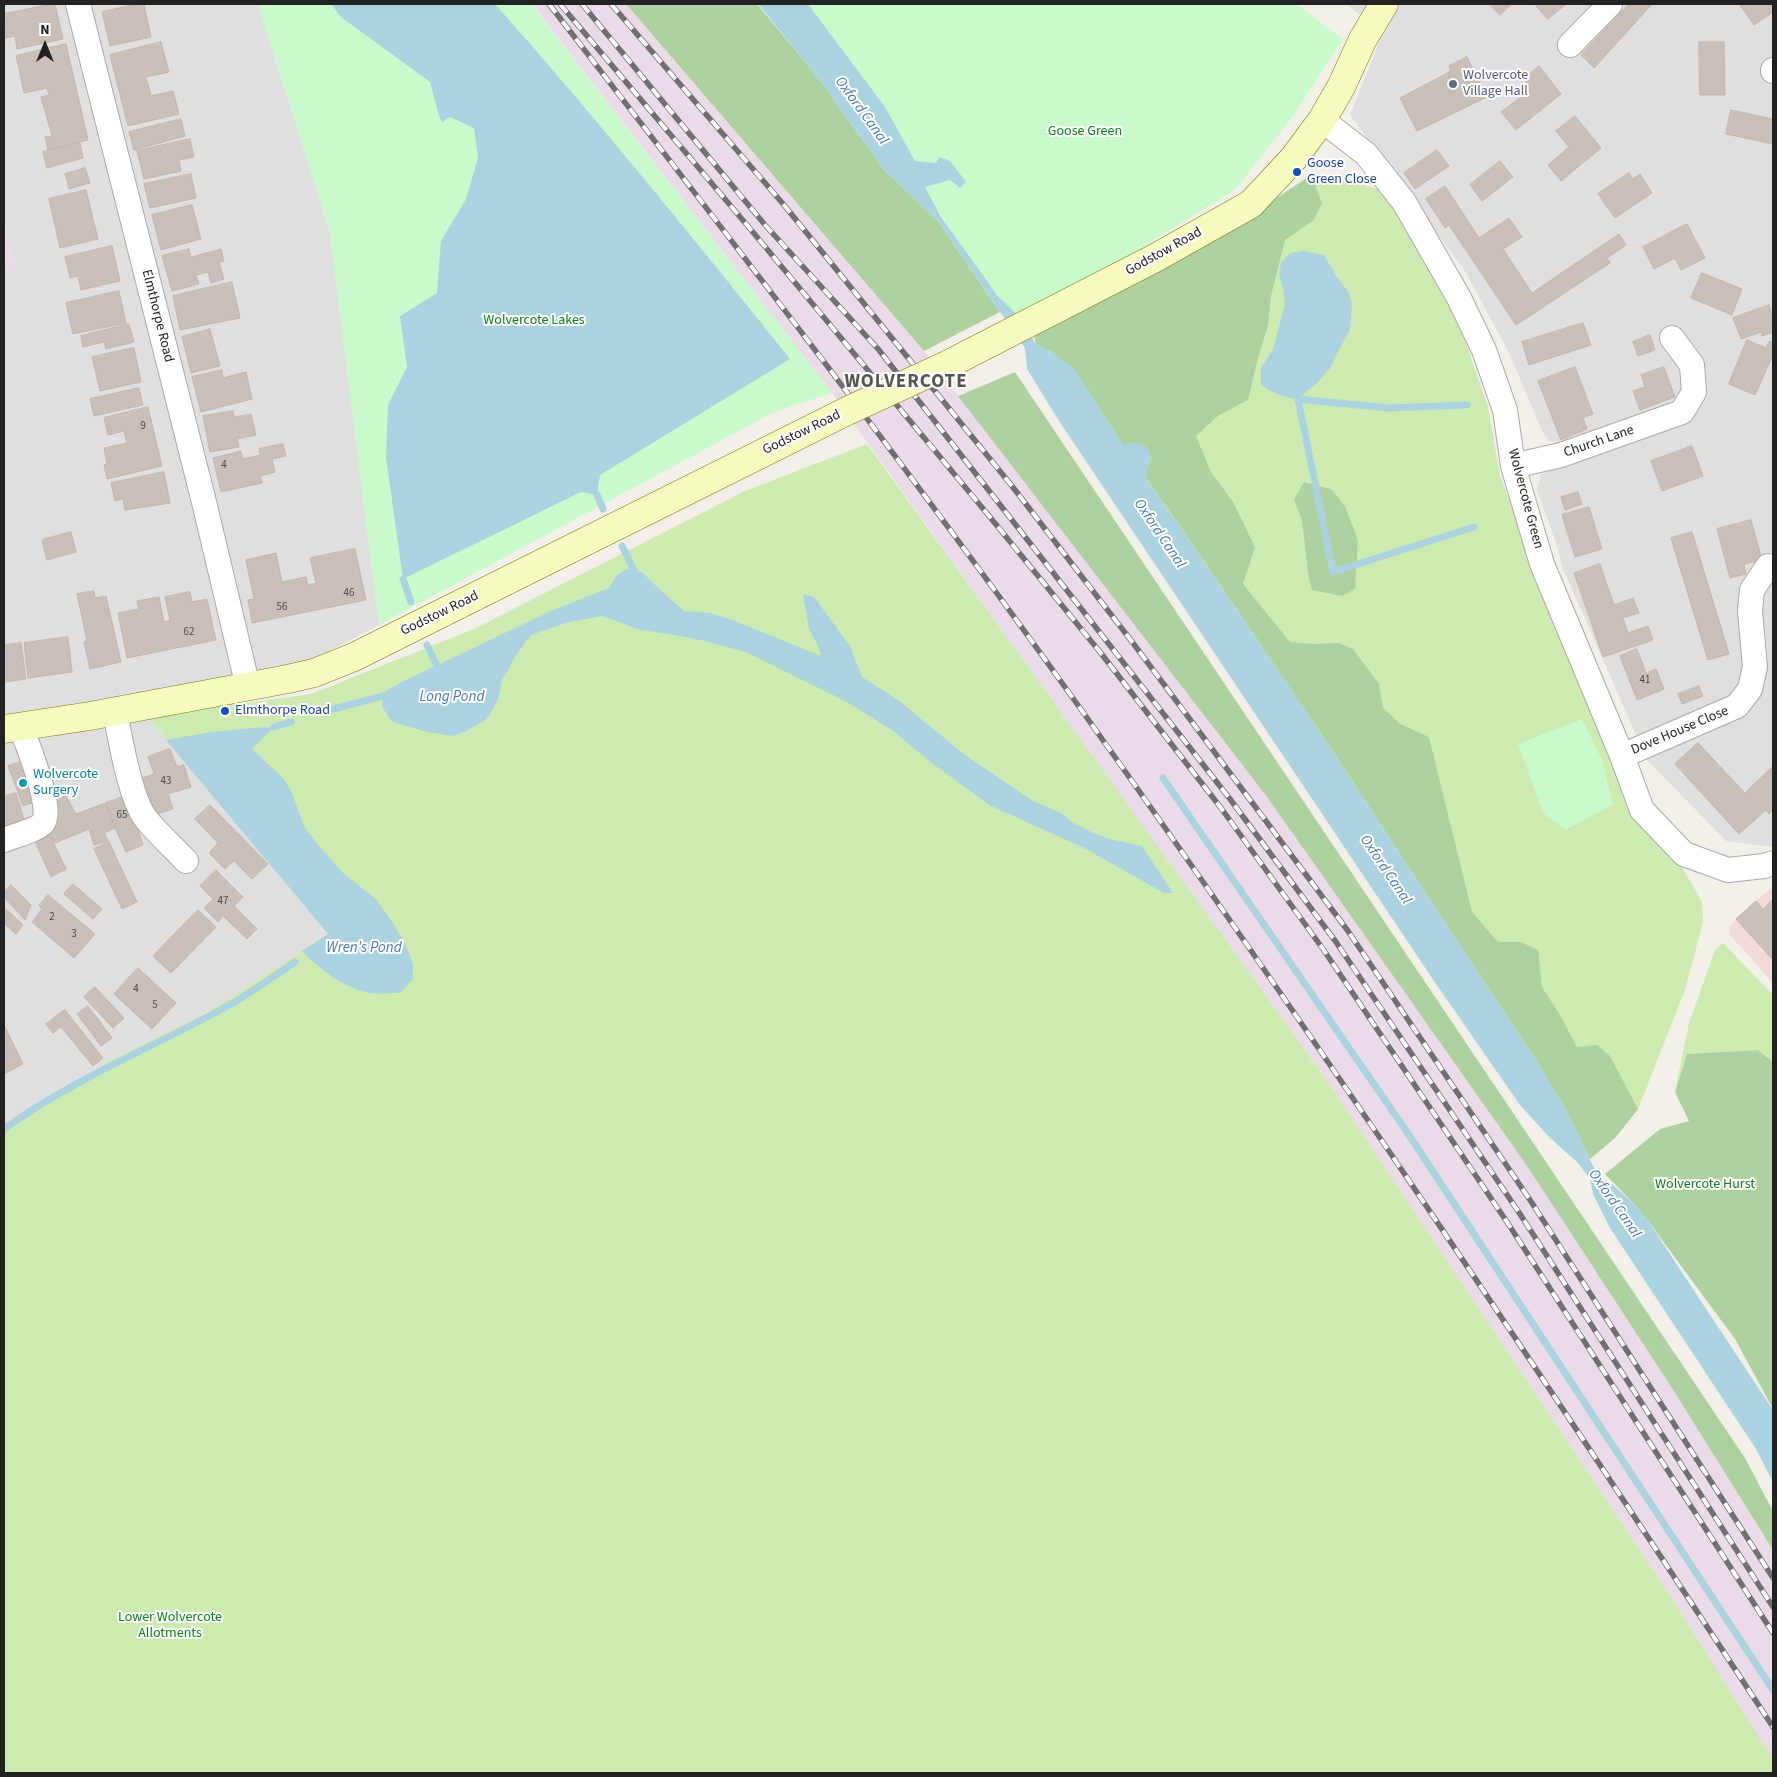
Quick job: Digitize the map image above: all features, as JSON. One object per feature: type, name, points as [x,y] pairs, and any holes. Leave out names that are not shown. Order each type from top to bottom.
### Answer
[{"type":"street","name":"Elmthorpe Road","points":[[78,4],[199,483],[248,687]]},
{"type":"street","name":"Godstow Road","points":[[4,840],[42,824],[46,818],[44,801],[33,756],[12,727],[55,722],[248,687],[314,672],[354,657],[1058,309],[1155,258],[1251,204],[1293,159],[1322,120],[1341,87],[1363,39],[1384,4]]},
{"type":"street","points":[[1570,45],[1610,4]]},
{"type":"street","name":"Wolvercote Green","points":[[1322,120],[1366,154],[1404,202],[1459,298],[1484,350],[1505,410],[1513,466],[1542,564],[1622,756],[1642,810],[1684,854],[1728,870],[1764,866],[1773,863]]},
{"type":"street","name":"Church Lane","points":[[1513,466],[1561,455],[1682,412],[1694,392],[1692,365],[1672,338]]},
{"type":"street","name":"Dove House Close","points":[[1622,756],[1737,706],[1750,689],[1755,667],[1750,611],[1752,590],[1768,566]]},
{"type":"street","points":[[116,711],[119,736],[132,788],[145,817],[186,861]]},
{"type":"shaded area","points":[[4,4],[258,4],[330,232],[379,625],[311,661],[142,710],[328,934],[206,1013],[109,1061],[4,1132]]},
{"type":"shaded area","points":[[532,4],[626,4],[924,351],[1267,797],[1527,1166],[1670,1385],[1773,1550],[1773,1759],[1671,1597],[1321,1072],[832,393]]},
{"type":"shaded area","points":[[1346,4],[1773,4],[1773,847],[1726,841],[1647,760],[1563,569],[1537,490],[1541,475],[1566,466],[1561,442],[1549,441],[1543,433],[1508,351],[1465,271],[1350,115],[1383,33]]},
{"type":"shaded area","points":[[4,221],[16,268],[4,271]]},
{"type":"shaded area","points":[[1773,887],[1773,983],[1730,935],[1730,926],[1750,905]]},
{"type":"green space","name":"Wolvercote Lakes","points":[[258,4],[531,4],[832,393],[776,411],[379,625],[330,232]]},
{"type":"green space","points":[[626,4],[757,4],[816,75],[885,171],[937,220],[1000,312],[924,351]]},
{"type":"green space","name":"Goose Green","points":[[808,4],[1296,4],[1343,39],[1294,115],[1235,190],[1059,298],[1018,316],[978,271],[925,187],[950,180],[936,163],[915,161],[885,107]]},
{"type":"green space","points":[[1311,175],[1356,183],[1376,188],[1385,193],[1455,312],[1488,407],[1500,476],[1532,560],[1678,860],[1702,902],[1703,922],[1685,990],[1638,1109],[1615,1138],[1590,1159],[1467,956],[1336,755],[1052,352],[1036,344],[1033,330],[1252,215]]},
{"type":"green space","points":[[1311,175],[1322,203],[1314,220],[1285,240],[1271,296],[1268,326],[1248,400],[1219,415],[1196,436],[1211,472],[1233,502],[1255,547],[1243,584],[1290,642],[1313,644],[1339,643],[1353,649],[1379,684],[1383,708],[1400,724],[1429,737],[1472,912],[1498,942],[1521,942],[1538,950],[1542,987],[1577,1047],[1597,1045],[1610,1056],[1638,1109],[1615,1138],[1590,1159],[1567,1111],[1536,1060],[1294,694],[1145,476],[1152,457],[1136,443],[1123,445],[1101,410],[1052,352],[1036,344],[1033,330],[1252,215]]},
{"type":"green space","points":[[1015,372],[1745,1458],[1773,1511],[1773,1550],[1670,1385],[1527,1166],[1267,797],[958,396]]},
{"type":"green space","name":"Lower Wolvercote Allotments","points":[[867,444],[1321,1072],[1671,1597],[1773,1759],[1773,1773],[4,1773],[4,1132],[109,1061],[206,1013],[328,934],[142,710],[255,702],[311,694],[474,629],[745,491]]},
{"type":"green space","points":[[1304,482],[1331,489],[1345,506],[1358,540],[1355,589],[1342,596],[1312,590],[1308,573],[1302,520],[1294,499]]},
{"type":"green space","points":[[1582,719],[1602,760],[1613,804],[1566,830],[1543,813],[1518,744]]},
{"type":"green space","points":[[1723,943],[1773,995],[1773,1062],[1758,1050],[1687,1054],[1675,1092],[1689,1023],[1715,950]]},
{"type":"green space","name":"Wolvercote Hurst","points":[[1758,1050],[1773,1062],[1773,1409],[1735,1339],[1648,1221],[1605,1174],[1660,1129],[1689,1121],[1675,1092],[1687,1054]]},
{"type":"water","name":"Wolvercote Lakes","points":[[331,4],[495,4],[608,135],[790,359],[600,475],[597,495],[581,492],[403,579],[386,457],[388,405],[407,367],[400,316],[437,293],[441,241],[466,199],[478,158],[474,128],[450,117],[442,122],[430,82],[341,17]]},
{"type":"water","name":"Oxford Canal","points":[[758,4],[808,4],[885,107],[915,161],[936,163],[939,157],[950,161],[966,182],[960,188],[950,180],[925,187],[941,217],[997,295],[1018,316],[1036,344],[1052,352],[1074,369],[1123,444],[1136,443],[1146,446],[1152,457],[1145,477],[1294,694],[1536,1060],[1567,1111],[1593,1166],[1602,1178],[1611,1183],[1635,1205],[1648,1221],[1773,1410],[1773,1482],[1756,1449],[1610,1228],[1593,1194],[1590,1179],[1578,1163],[1550,1138],[1520,1105],[1436,984],[1059,421],[1027,369],[1025,348],[937,220],[885,171],[816,75]]},
{"type":"water","points":[[1304,251],[1324,255],[1349,293],[1352,305],[1350,329],[1330,368],[1317,383],[1298,399],[1278,394],[1261,384],[1261,367],[1273,350],[1285,304],[1279,276],[1281,263],[1290,253]]},
{"type":"water","name":"Long Pond","points":[[626,569],[642,572],[684,611],[710,613],[730,619],[821,656],[809,629],[803,594],[814,597],[850,646],[862,677],[898,700],[965,755],[1033,801],[1061,813],[1072,822],[1093,833],[1113,840],[1142,846],[1173,893],[1164,893],[1084,848],[991,806],[933,764],[892,730],[845,701],[746,652],[705,641],[640,630],[603,616],[569,622],[531,635],[515,657],[502,680],[498,700],[487,719],[466,731],[453,736],[427,732],[393,722],[382,707],[384,692],[551,611],[609,588],[616,576]]},
{"type":"water","name":"Wren's Pond","points":[[274,727],[252,749],[284,779],[291,791],[305,828],[320,847],[343,873],[376,899],[395,926],[413,964],[413,979],[400,993],[373,993],[356,989],[330,976],[302,951],[328,934],[166,740],[220,731]]},
{"type":"building","points":[[55,4],[63,39],[17,49],[15,36],[6,38],[4,14]]},
{"type":"building","points":[[144,4],[151,37],[110,46],[102,12]]},
{"type":"building","points":[[1490,4],[1512,4],[1500,15]]},
{"type":"building","points":[[1535,4],[1566,4],[1548,19]]},
{"type":"building","points":[[1629,4],[1652,4],[1594,68],[1581,55]]},
{"type":"building","points":[[1773,4],[1773,12],[1754,25],[1740,5]]},
{"type":"building","points":[[161,42],[169,72],[146,77],[151,96],[173,91],[179,114],[128,126],[110,55]]},
{"type":"building","points":[[1699,42],[1724,42],[1725,95],[1700,95]]},
{"type":"building","points":[[66,44],[88,140],[48,150],[45,137],[52,136],[41,97],[49,95],[47,88],[24,93],[16,56]]},
{"type":"building","name":"Wolvercote Village Hall","points":[[1467,57],[1487,97],[1417,131],[1400,98],[1451,71],[1449,66]]},
{"type":"building","points":[[1539,66],[1561,94],[1516,130],[1501,112],[1522,96],[1517,90],[1527,82],[1524,79]]},
{"type":"building","points":[[1731,110],[1773,119],[1773,144],[1726,134]]},
{"type":"building","points":[[1575,116],[1601,148],[1561,181],[1548,165],[1569,147],[1556,131]]},
{"type":"building","points":[[181,119],[185,136],[134,150],[129,132]]},
{"type":"building","points":[[190,139],[194,157],[179,160],[181,171],[144,179],[137,151]]},
{"type":"building","points":[[80,143],[83,158],[47,168],[43,152]]},
{"type":"building","points":[[1437,150],[1449,166],[1415,189],[1404,173]]},
{"type":"building","points":[[1500,161],[1513,177],[1482,201],[1470,185]]},
{"type":"building","points":[[85,168],[90,183],[69,189],[65,174]]},
{"type":"building","points":[[1629,173],[1633,179],[1640,174],[1652,193],[1615,218],[1598,194]]},
{"type":"building","points":[[191,174],[196,198],[150,208],[144,184]]},
{"type":"building","points":[[1445,186],[1479,238],[1509,218],[1522,237],[1503,249],[1532,293],[1619,234],[1626,245],[1607,258],[1610,263],[1516,325],[1449,225],[1445,228],[1426,199]]},
{"type":"building","points":[[86,190],[98,239],[60,248],[49,199]]},
{"type":"building","points":[[192,205],[201,239],[161,250],[152,215]]},
{"type":"building","points":[[1687,224],[1705,258],[1681,270],[1675,258],[1654,269],[1643,247]]},
{"type":"building","points":[[112,246],[120,281],[81,290],[78,276],[70,278],[65,257]]},
{"type":"building","points":[[189,249],[191,257],[221,249],[224,261],[219,262],[224,279],[211,283],[208,272],[196,275],[199,284],[172,291],[162,256]]},
{"type":"building","points":[[1702,273],[1742,289],[1732,315],[1691,298]]},
{"type":"building","points":[[232,282],[240,318],[180,330],[173,296]]},
{"type":"building","points":[[119,291],[126,323],[73,334],[66,303]]},
{"type":"building","points":[[1769,305],[1773,318],[1773,332],[1762,336],[1761,332],[1741,339],[1733,318]]},
{"type":"building","points":[[1583,323],[1591,345],[1529,365],[1522,342]]},
{"type":"building","points":[[129,324],[134,342],[106,349],[104,342],[83,347],[81,336]]},
{"type":"building","points":[[210,329],[220,366],[191,373],[182,337]]},
{"type":"building","points":[[1650,335],[1655,350],[1638,356],[1633,342]]},
{"type":"building","points":[[1747,340],[1766,348],[1769,341],[1773,343],[1773,355],[1755,395],[1729,384]]},
{"type":"building","points":[[134,348],[141,382],[100,391],[92,357]]},
{"type":"building","points":[[1575,367],[1593,414],[1583,418],[1587,429],[1561,440],[1538,381]]},
{"type":"building","points":[[1664,367],[1675,397],[1640,410],[1633,391],[1645,387],[1641,375]]},
{"type":"building","points":[[222,370],[223,378],[246,372],[252,399],[201,412],[192,377]]},
{"type":"building","points":[[139,388],[143,405],[94,416],[90,399]]},
{"type":"building","points":[[148,407],[162,466],[107,479],[104,465],[107,464],[104,448],[127,443],[124,431],[108,435],[104,418]]},
{"type":"building","points":[[233,411],[234,417],[251,414],[256,435],[237,439],[239,447],[210,452],[203,416]]},
{"type":"building","points":[[283,444],[286,456],[272,459],[275,472],[260,476],[262,483],[221,492],[213,458],[241,451],[243,459],[260,455],[259,449]]},
{"type":"building","points":[[1692,446],[1703,476],[1662,491],[1651,461]]},
{"type":"building","points":[[164,472],[170,503],[125,510],[123,499],[115,501],[111,483]]},
{"type":"building","points":[[1578,492],[1582,504],[1565,510],[1561,497]]},
{"type":"building","points":[[1589,507],[1602,549],[1575,557],[1562,515]]},
{"type":"building","points":[[1751,520],[1762,560],[1744,564],[1746,574],[1730,578],[1717,529]]},
{"type":"building","points":[[71,532],[76,552],[47,560],[42,540]]},
{"type":"building","points":[[1692,532],[1729,654],[1708,660],[1671,538]]},
{"type":"building","points":[[355,549],[366,600],[252,623],[248,600],[254,599],[246,560],[276,553],[282,582],[306,577],[308,585],[316,583],[310,558]]},
{"type":"building","points":[[1600,564],[1614,605],[1633,598],[1639,613],[1623,618],[1628,633],[1648,626],[1653,640],[1603,657],[1574,573]]},
{"type":"building","points":[[94,591],[95,598],[106,596],[121,662],[90,669],[84,642],[87,641],[77,594]]},
{"type":"building","points":[[190,592],[192,602],[207,599],[216,640],[127,658],[118,613],[139,609],[137,601],[159,597],[164,622],[170,620],[165,597]]},
{"type":"building","points":[[68,637],[72,672],[28,678],[24,643]]},
{"type":"building","points":[[21,643],[26,679],[4,682],[4,645]]},
{"type":"building","points":[[1637,649],[1646,673],[1656,669],[1664,689],[1637,700],[1620,656]]},
{"type":"building","points":[[1699,686],[1703,696],[1682,704],[1678,694]]},
{"type":"building","points":[[1698,743],[1745,793],[1773,766],[1773,810],[1769,814],[1766,810],[1739,834],[1675,764]]},
{"type":"building","points":[[170,749],[177,767],[184,765],[191,787],[168,794],[173,809],[154,815],[142,778],[154,774],[148,757]]},
{"type":"building","name":"Wolvercote Surgery","points":[[23,761],[38,801],[23,806],[8,766]]},
{"type":"building","points":[[16,793],[25,822],[4,829],[4,797]]},
{"type":"building","points":[[128,795],[143,845],[126,852],[106,803]]},
{"type":"building","points":[[66,796],[76,814],[106,803],[115,828],[104,833],[108,841],[94,845],[89,829],[55,843],[47,829],[56,825],[48,804]]},
{"type":"building","points":[[210,805],[268,864],[252,879],[234,861],[225,869],[209,853],[218,843],[195,819]]},
{"type":"building","points":[[47,829],[66,869],[51,877],[32,835]]},
{"type":"building","points":[[109,842],[137,902],[122,909],[94,849]]},
{"type":"building","points":[[216,870],[243,897],[234,906],[257,929],[247,939],[223,916],[218,922],[204,908],[213,899],[200,886]]},
{"type":"building","points":[[73,884],[102,909],[93,919],[64,894]]},
{"type":"building","points":[[11,885],[31,905],[25,920],[4,897],[4,892]]},
{"type":"building","points":[[48,895],[95,934],[74,958],[32,922],[42,909],[39,906]]},
{"type":"building","points":[[1773,899],[1773,960],[1736,919],[1756,901],[1763,909]]},
{"type":"building","points":[[4,907],[23,925],[16,934],[4,923]]},
{"type":"building","points":[[198,910],[216,927],[171,973],[153,956]]},
{"type":"building","points":[[138,968],[176,1003],[152,1029],[114,994]]},
{"type":"building","points":[[95,987],[124,1018],[113,1028],[84,997]]},
{"type":"building","points":[[88,1006],[112,1038],[101,1046],[77,1014]]},
{"type":"building","points":[[65,1010],[103,1058],[93,1066],[61,1027],[53,1033],[46,1024]]},
{"type":"building","points":[[4,1025],[23,1064],[4,1074]]},
{"type":"waterway","points":[[1467,405],[1388,408],[1298,399],[1333,572],[1474,527]]},
{"type":"waterway","points":[[597,495],[603,509]]},
{"type":"waterway","points":[[622,546],[634,570]]},
{"type":"waterway","points":[[403,579],[411,602]]},
{"type":"waterway","points":[[427,645],[437,666]]},
{"type":"waterway","points":[[326,711],[383,696]]},
{"type":"waterway","points":[[274,727],[291,722]]},
{"type":"waterway","points":[[1163,778],[1409,1135],[1773,1690]]},
{"type":"waterway","points":[[4,1129],[30,1111],[84,1080],[233,1003],[295,962]]},
{"type":"railway","points":[[549,4],[884,442],[1080,708],[1432,1214],[1773,1727]]},
{"type":"railway","points":[[560,4],[985,511],[1100,652],[1221,808],[1323,949],[1507,1222],[1773,1633]]},
{"type":"railway","points":[[582,4],[765,225],[879,350],[1230,799],[1336,942],[1520,1214],[1773,1607]]},
{"type":"railway","points":[[611,4],[784,205],[1012,486],[1133,643],[1348,931],[1532,1203],[1773,1578]]},
{"type":"place","name":"Wolvercote Village Hall","points":[[1453,84]]},
{"type":"place","name":"Goose Green Close","points":[[1297,172]]},
{"type":"place","name":"Elmthorpe Road","points":[[225,711]]},
{"type":"place","name":"Wolvercote Surgery","points":[[23,783]]},
{"type":"district","name":"WOLVERCOTE","points":[[906,383]]}]
